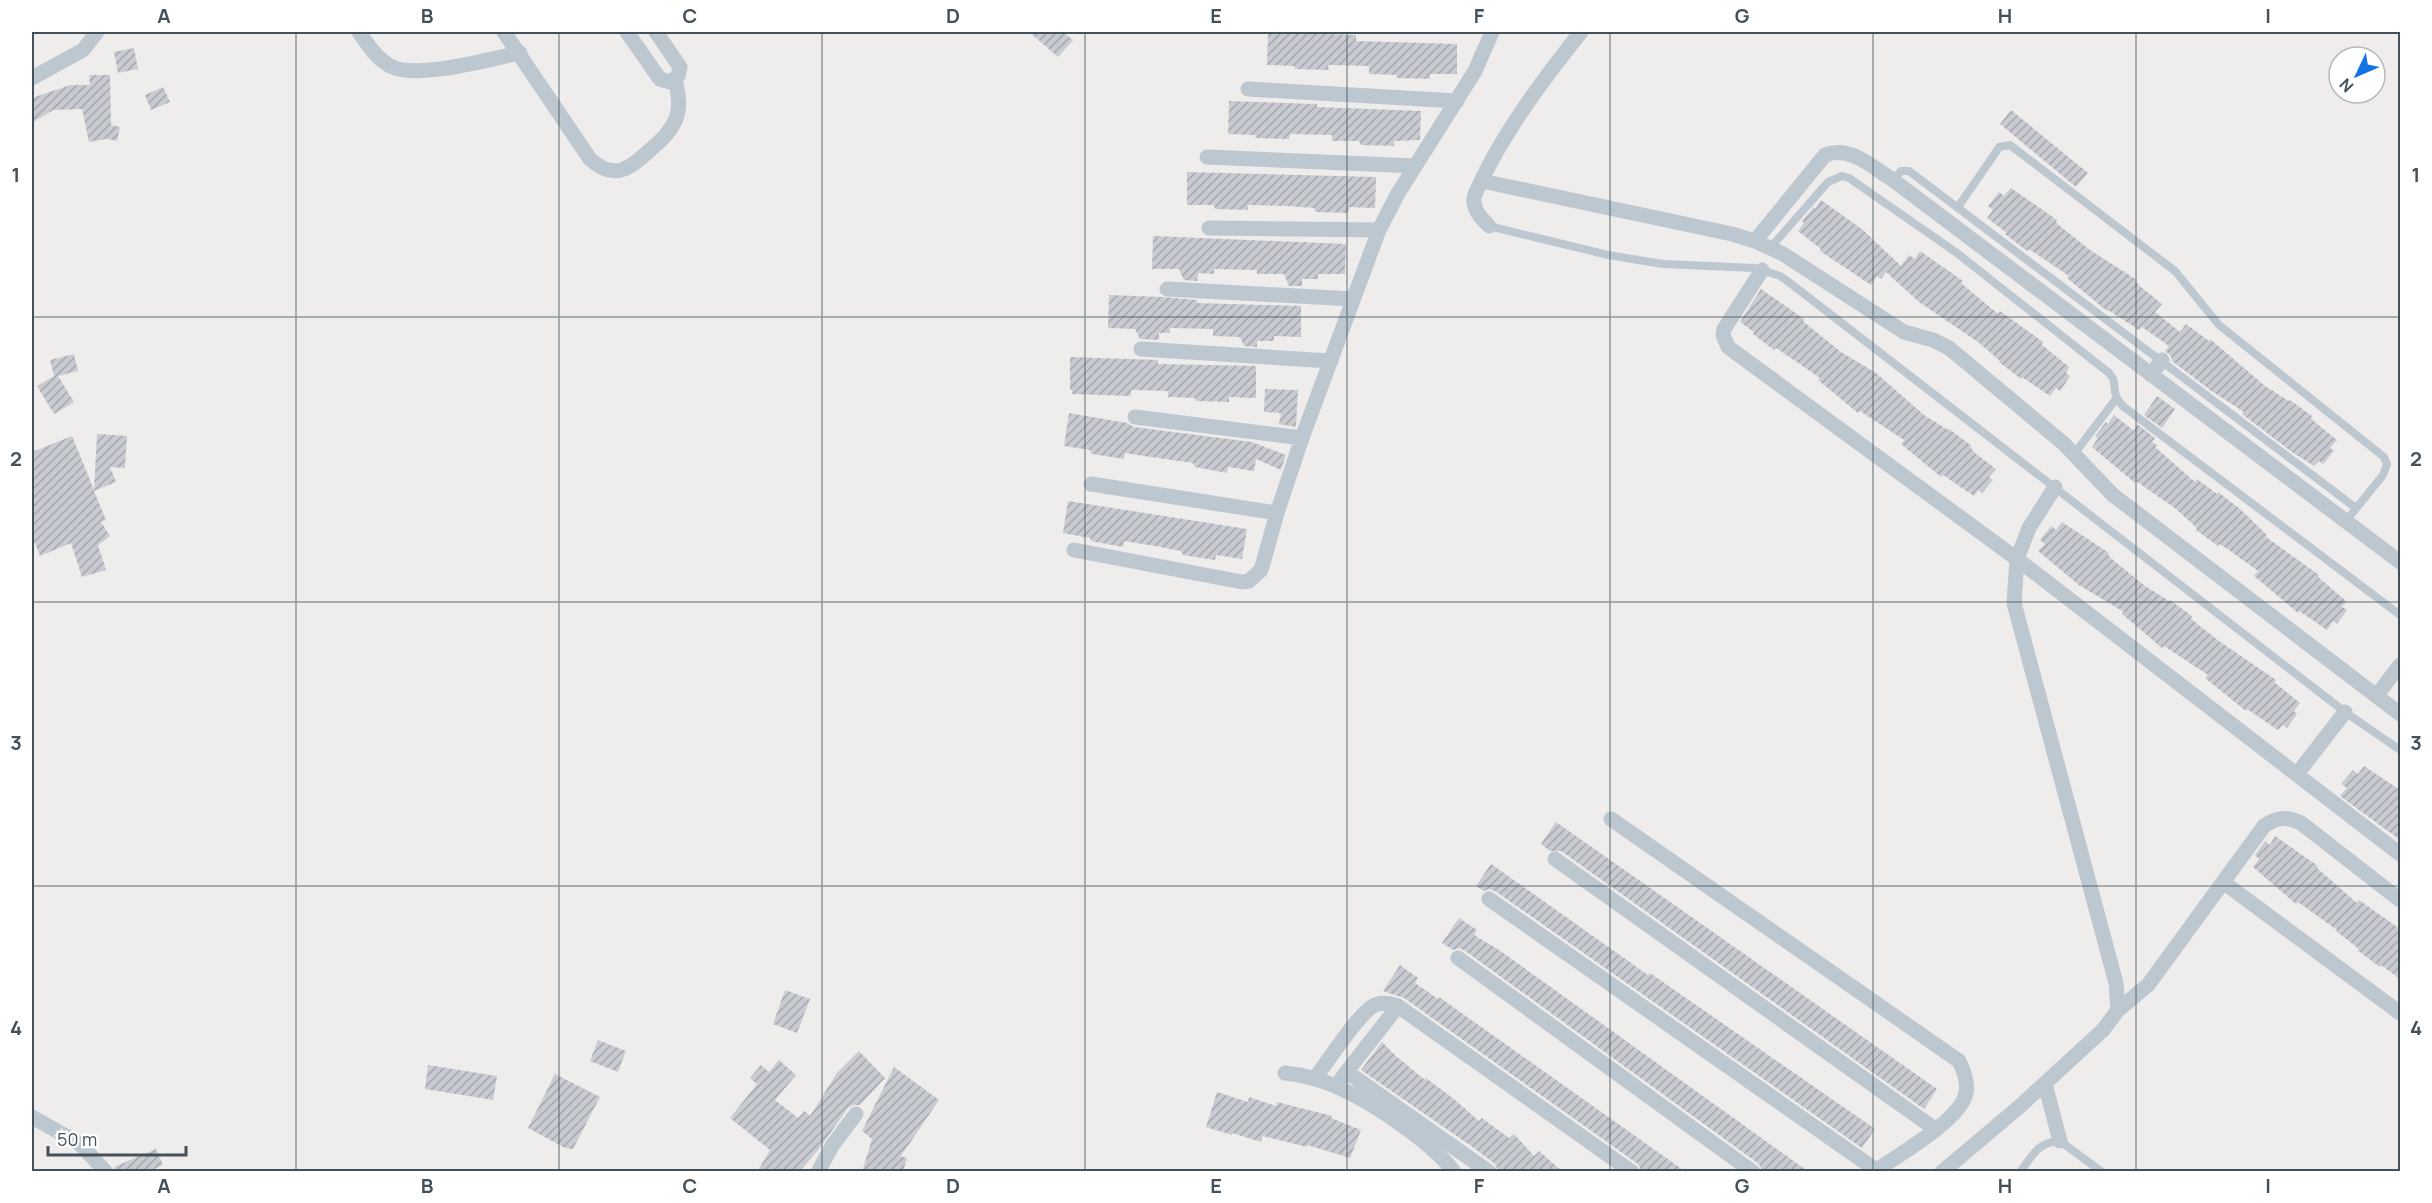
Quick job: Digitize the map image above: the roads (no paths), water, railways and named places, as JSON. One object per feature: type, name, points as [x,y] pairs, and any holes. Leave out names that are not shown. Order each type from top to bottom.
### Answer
[{"type":"street","points":[[32,78],[83,50],[97,32]]},
{"type":"street","points":[[359,32],[375,55],[402,71],[423,71],[520,53]]},
{"type":"street","points":[[504,32],[590,159],[608,171],[629,168],[670,130],[679,105],[675,80]]},
{"type":"street","points":[[627,32],[660,79],[670,82],[675,80],[680,67],[656,32]]},
{"type":"street","points":[[1074,550],[1242,582],[1249,581],[1261,570],[1302,438],[1379,230],[1415,166],[1458,101],[1492,32]]},
{"type":"street","points":[[1489,226],[1477,213],[1474,198],[1482,181],[1493,158],[1541,84],[1581,32]]},
{"type":"street","points":[[1248,89],[1458,101]]},
{"type":"street","points":[[1755,241],[1825,155],[1835,151],[1846,151],[1893,180],[2400,562]]},
{"type":"street","points":[[1207,157],[1415,166]]},
{"type":"street","points":[[1482,181],[1732,234],[1755,241],[1771,247],[1898,328],[1946,345],[2074,454],[2113,495],[2400,714]]},
{"type":"street","points":[[1209,228],[1379,230]]},
{"type":"street","points":[[1762,270],[1724,329],[1723,335],[1728,347],[2017,560],[2400,854]]},
{"type":"street","points":[[1167,288],[1353,299]]},
{"type":"street","points":[[1141,350],[1331,361]]},
{"type":"street","points":[[2151,375],[2162,360]]},
{"type":"street","points":[[1135,417],[1302,438]]},
{"type":"street","points":[[1091,484],[1277,513]]},
{"type":"street","points":[[2055,487],[2029,528],[2017,560],[2014,603],[2116,983],[2118,1010]]},
{"type":"street","points":[[2377,695],[2400,665]]},
{"type":"street","points":[[2297,774],[2345,712]]},
{"type":"street","points":[[1942,1172],[2045,1084],[2103,1030],[2118,1010],[2148,985],[2264,826],[2271,821],[2287,818],[2301,823],[2400,900]]},
{"type":"street","points":[[1489,899],[1875,1171],[1935,1129],[1960,1107],[1966,1093],[1966,1076],[1959,1061],[1611,819]]},
{"type":"street","points":[[1554,859],[1935,1129]]},
{"type":"street","points":[[2223,882],[2400,1013]]},
{"type":"street","points":[[1458,958],[1753,1172]]},
{"type":"street","points":[[1315,1078],[1370,1008],[1384,1003],[1398,1006],[1632,1172]]},
{"type":"street","points":[[1335,1086],[1398,1006]]},
{"type":"street","points":[[1347,1071],[1489,1172]]},
{"type":"street","points":[[1286,1073],[1315,1078],[1335,1086],[1421,1140],[1446,1160],[1454,1172]]},
{"type":"street","points":[[2045,1084],[2060,1141]]},
{"type":"street","points":[[818,1172],[832,1146],[856,1114]]},
{"type":"street","points":[[32,1117],[80,1144],[106,1172]]},
{"type":"lane","points":[[1958,207],[2000,147],[2010,145],[2175,271],[2219,325],[2384,457],[2386,464],[2384,475],[2346,521]]},
{"type":"lane","points":[[1893,180],[1901,171],[1909,171],[2356,508]]},
{"type":"lane","points":[[1771,247],[1828,182],[1842,176],[1849,178],[1957,253],[2109,372],[2114,379],[2113,391],[2116,399],[2400,615]]},
{"type":"lane","points":[[1489,226],[1631,260],[1684,265],[1740,266],[1780,276],[1800,289],[2345,712],[2400,750]]},
{"type":"lane","points":[[2074,454],[2116,399]]},
{"type":"lane","points":[[2020,1172],[2036,1151],[2047,1142],[2060,1141],[2102,1172]]}]
